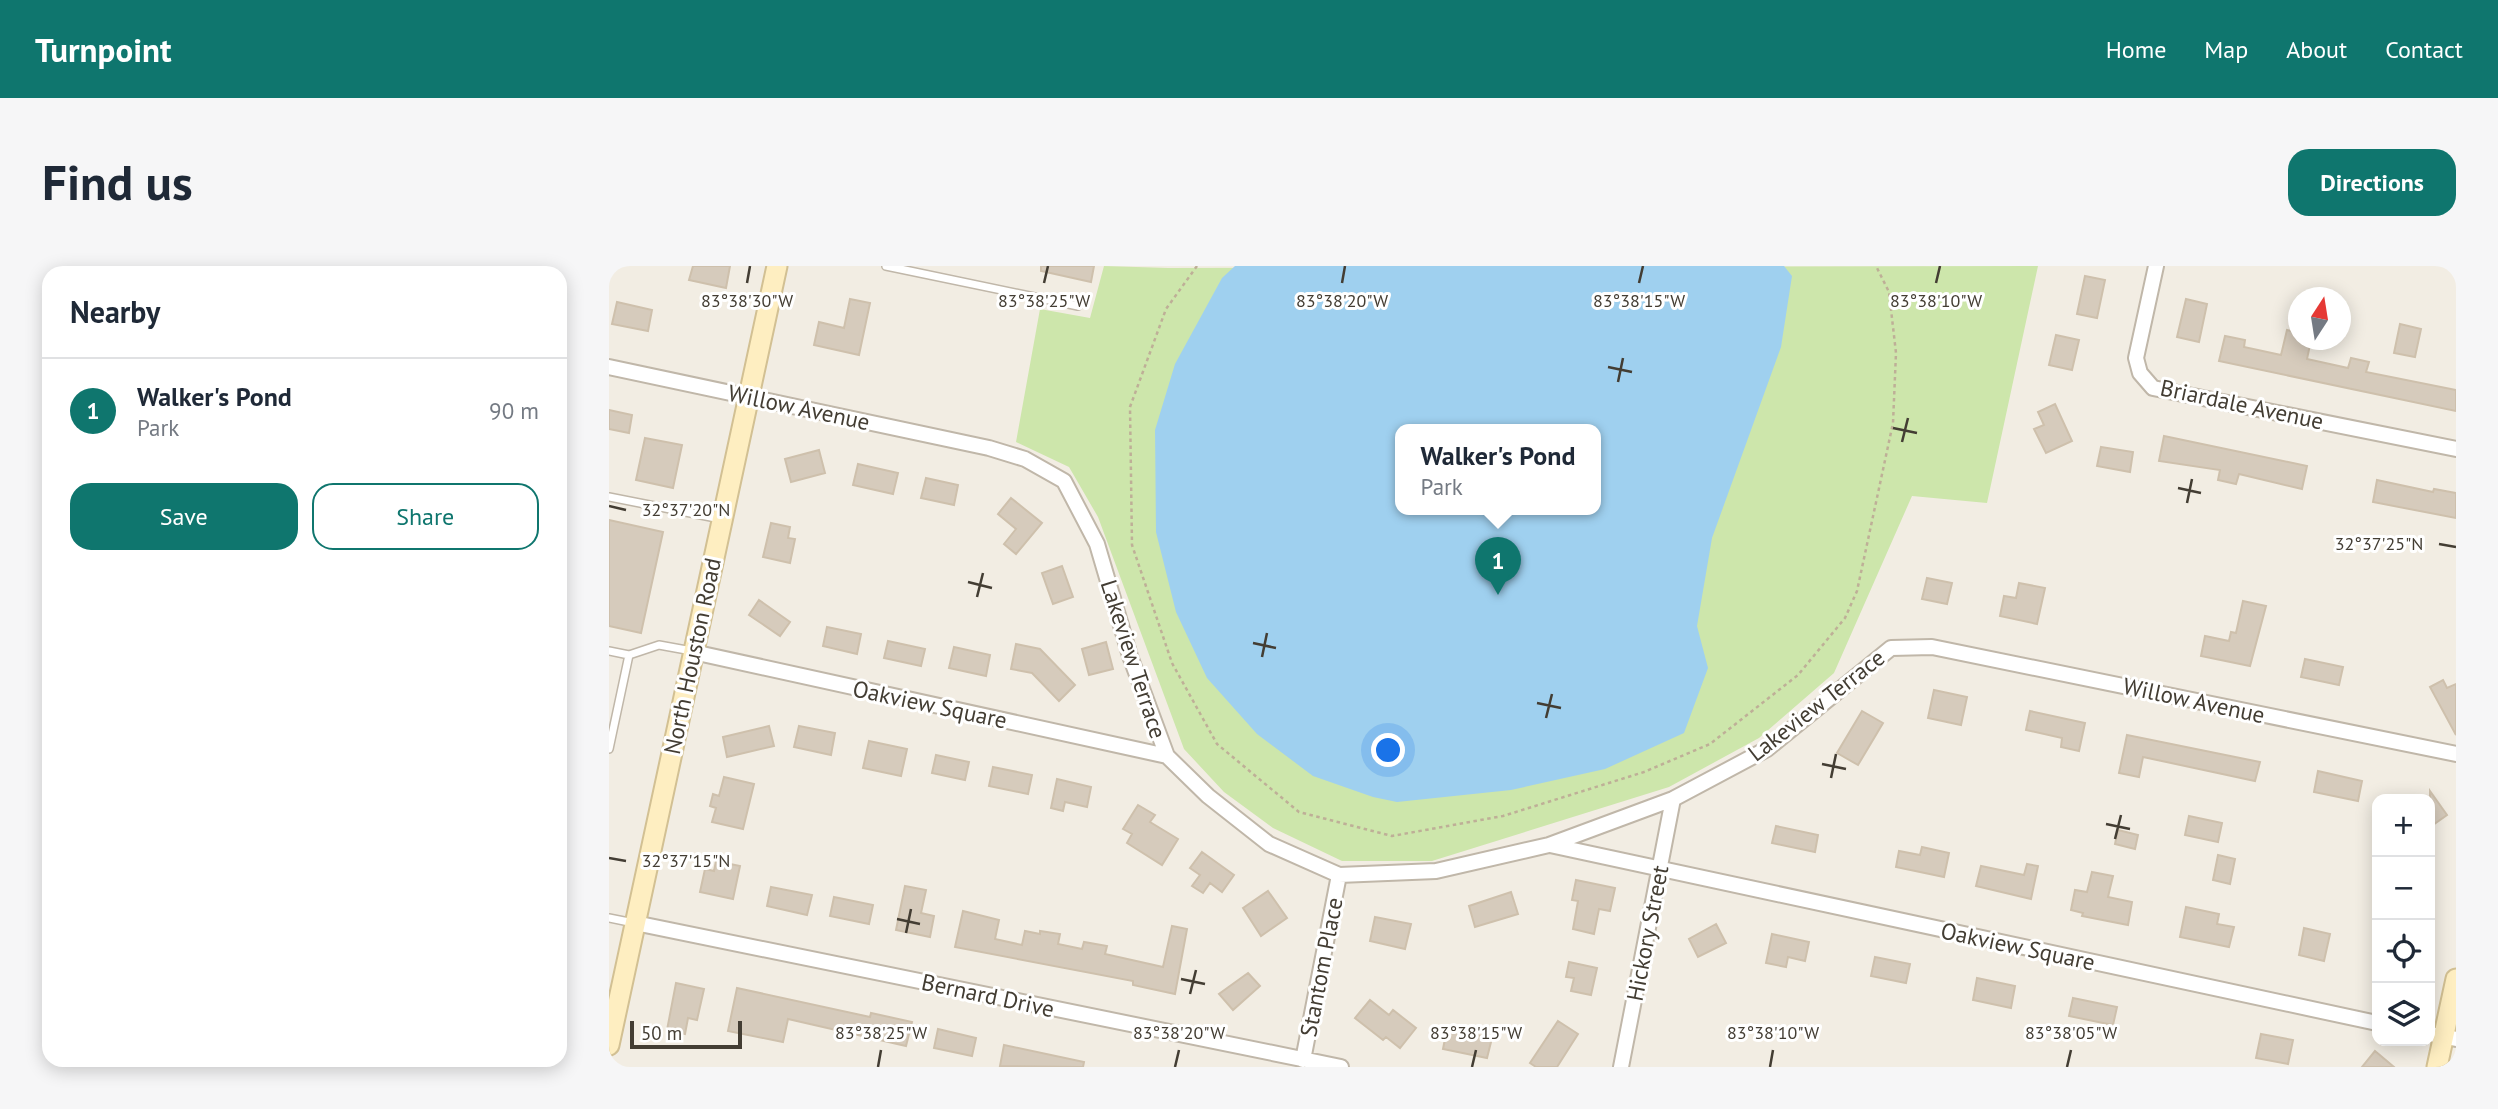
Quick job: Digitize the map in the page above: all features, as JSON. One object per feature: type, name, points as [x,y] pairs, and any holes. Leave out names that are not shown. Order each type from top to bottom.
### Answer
[{"type":"street","name":"North Houston Road","points":[[609,1045],[777,266]]},
{"type":"street","name":"Briardale Avenue","points":[[2156,266],[2136,358],[2140,373],[2153,388],[2456,449]]},
{"type":"street","name":"Willow Avenue","points":[[609,367],[989,448]]},
{"type":"street","name":"Lakeview Terrace","points":[[989,448],[1025,459],[1064,481],[1097,544],[1130,656],[1167,756],[1207,796],[1269,844],[1339,875],[1436,871],[1549,845],[1673,799],[1767,749],[1891,648],[1931,647]]},
{"type":"street","name":"Willow Avenue","points":[[1931,647],[2456,754]]},
{"type":"street","name":"Oakview Square","points":[[693,652],[1167,756]]},
{"type":"street","name":"Hickory Street","points":[[1621,1067],[1673,799]]},
{"type":"street","name":"Lakeview Terrace","points":[[1549,845],[1660,870]]},
{"type":"street","name":"Oakview Square","points":[[1660,870],[2372,1022]]},
{"type":"street","name":"Stantom Place","points":[[1303,1060],[1339,875]]},
{"type":"street","name":"Bernard Drive","points":[[635,923],[1341,1067]]},
{"type":"street","points":[[2437,1067],[2456,979]]},
{"type":"lane","points":[[886,266],[1078,306]]},
{"type":"lane","points":[[609,496],[721,519]]},
{"type":"lane","points":[[609,651],[629,655],[659,645],[693,652]]},
{"type":"lane","points":[[609,749],[629,655]]},
{"type":"lane","points":[[609,918],[635,923]]},
{"type":"path","points":[[1197,266],[1166,309],[1131,407],[1132,545],[1172,663],[1217,744],[1299,811],[1392,836],[1503,816],[1644,772],[1710,744],[1798,675],[1845,618],[1857,591],[1893,423],[1896,353],[1889,292],[1876,266]]},
{"type":"green space","points":[[1104,266],[2038,266],[1987,503],[1912,496],[1834,673],[1759,738],[1669,787],[1432,861],[1342,861],[1273,828],[1224,792],[1184,749],[1098,517],[1069,467],[1016,442],[1040,309],[1090,318]]},
{"type":"water","points":[[1235,266],[1784,266],[1792,276],[1781,347],[1712,538],[1697,626],[1708,668],[1684,733],[1605,769],[1511,790],[1397,802],[1373,797],[1313,776],[1257,734],[1207,678],[1176,612],[1156,532],[1155,430],[1175,364],[1222,278]]},
{"type":"building","points":[[693,266],[730,266],[726,288],[689,280]]},
{"type":"building","points":[[1041,266],[1094,266],[1091,282],[1041,271]]},
{"type":"building","points":[[2085,276],[2105,280],[2097,318],[2077,314]]},
{"type":"building","points":[[850,299],[870,303],[859,355],[814,345],[819,322],[844,328]]},
{"type":"building","points":[[2186,299],[2207,304],[2199,342],[2177,337]]},
{"type":"building","points":[[617,302],[652,310],[648,331],[612,324]]},
{"type":"building","points":[[2400,324],[2421,329],[2415,357],[2394,353]]},
{"type":"building","points":[[2288,330],[2288,350],[2309,350],[2307,359],[2348,368],[2351,358],[2369,362],[2366,372],[2456,390],[2456,411],[2219,361],[2225,336],[2245,340],[2244,347],[2281,355]]},
{"type":"building","points":[[2056,335],[2079,340],[2072,370],[2049,365]]},
{"type":"building","points":[[2055,404],[2072,441],[2046,453],[2034,429],[2044,425],[2038,412]]},
{"type":"building","points":[[609,410],[632,415],[629,433],[609,429]]},
{"type":"building","points":[[2164,436],[2307,466],[2302,489],[2239,474],[2236,484],[2218,480],[2220,470],[2159,461]]},
{"type":"building","points":[[645,438],[682,445],[673,488],[636,480]]},
{"type":"building","points":[[2101,447],[2133,452],[2130,472],[2097,466]]},
{"type":"building","points":[[819,450],[825,473],[791,482],[785,459]]},
{"type":"building","points":[[858,464],[898,473],[893,494],[853,485]]},
{"type":"building","points":[[926,478],[958,485],[954,505],[921,498]]},
{"type":"building","points":[[2377,480],[2433,492],[2434,489],[2456,493],[2456,518],[2373,502]]},
{"type":"building","points":[[1011,498],[1042,523],[1016,554],[1004,544],[1016,529],[998,514]]},
{"type":"building","points":[[609,520],[663,532],[641,633],[609,626]]},
{"type":"building","points":[[771,523],[790,527],[788,538],[795,539],[790,563],[763,557]]},
{"type":"building","points":[[1062,566],[1073,597],[1053,604],[1042,573]]},
{"type":"building","points":[[1927,578],[1952,583],[1947,604],[1922,599]]},
{"type":"building","points":[[2019,583],[2045,588],[2037,624],[2000,616],[2004,596],[2016,598]]},
{"type":"building","points":[[759,600],[790,622],[780,636],[749,615]]},
{"type":"building","points":[[2243,601],[2266,606],[2250,666],[2201,656],[2205,636],[2229,641],[2231,632],[2236,633]]},
{"type":"building","points":[[827,627],[861,634],[857,654],[823,646]]},
{"type":"building","points":[[888,641],[925,649],[921,666],[884,658]]},
{"type":"building","points":[[1106,642],[1113,669],[1089,675],[1082,649]]},
{"type":"building","points":[[1016,644],[1040,649],[1075,685],[1059,701],[1032,673],[1011,669]]},
{"type":"building","points":[[954,647],[990,655],[986,676],[949,668]]},
{"type":"building","points":[[2305,659],[2343,667],[2339,685],[2301,677]]},
{"type":"building","points":[[2443,680],[2447,688],[2456,684],[2456,735],[2430,687]]},
{"type":"building","points":[[1934,690],[1967,697],[1961,725],[1928,718]]},
{"type":"building","points":[[1862,711],[1883,723],[1858,765],[1837,753]]},
{"type":"building","points":[[2030,711],[2085,723],[2079,751],[2061,747],[2062,738],[2026,730]]},
{"type":"building","points":[[769,726],[774,746],[727,757],[723,737]]},
{"type":"building","points":[[799,726],[835,733],[831,755],[794,747]]},
{"type":"building","points":[[2127,735],[2260,762],[2255,781],[2143,757],[2139,777],[2119,773]]},
{"type":"building","points":[[869,741],[907,749],[901,776],[863,768]]},
{"type":"building","points":[[936,755],[969,762],[965,780],[932,773]]},
{"type":"building","points":[[993,767],[1032,775],[1028,794],[989,786]]},
{"type":"building","points":[[2318,771],[2362,781],[2358,801],[2314,792]]},
{"type":"building","points":[[724,777],[754,784],[743,829],[712,822],[716,808],[710,806],[713,794],[719,796]]},
{"type":"building","points":[[1057,779],[1091,787],[1087,807],[1065,802],[1063,811],[1051,808]]},
{"type":"building","points":[[2435,798],[2447,815],[2435,823]]},
{"type":"building","points":[[1138,805],[1155,815],[1150,822],[1178,839],[1162,865],[1127,843],[1132,834],[1123,829]]},
{"type":"building","points":[[2189,816],[2222,823],[2218,842],[2185,835]]},
{"type":"building","points":[[1776,826],[1818,835],[1815,852],[1772,843]]},
{"type":"building","points":[[2118,830],[2138,835],[2135,849],[2115,844]]},
{"type":"building","points":[[1922,847],[1949,853],[1944,877],[1896,867],[1899,851],[1920,855]]},
{"type":"building","points":[[1202,852],[1234,875],[1222,892],[1210,883],[1203,893],[1192,886],[1200,875],[1190,868]]},
{"type":"building","points":[[2218,855],[2235,859],[2230,884],[2213,880]]},
{"type":"building","points":[[716,861],[740,866],[733,899],[700,892],[705,869],[714,871]]},
{"type":"building","points":[[2027,864],[2038,866],[2031,899],[1976,886],[1981,866],[2024,875]]},
{"type":"building","points":[[2092,872],[2113,876],[2108,897],[2132,902],[2128,925],[2082,916],[2083,913],[2071,910],[2075,890],[2087,892]]},
{"type":"building","points":[[1576,880],[1615,888],[1610,911],[1599,909],[1594,934],[1573,929],[1578,901],[1572,900]]},
{"type":"building","points":[[905,886],[926,890],[921,913],[934,916],[930,937],[896,930]]},
{"type":"building","points":[[771,887],[812,895],[807,915],[767,906]]},
{"type":"building","points":[[1268,891],[1287,918],[1261,936],[1243,908]]},
{"type":"building","points":[[1511,892],[1518,914],[1475,927],[1469,906]]},
{"type":"building","points":[[834,897],[873,905],[869,924],[830,916]]},
{"type":"building","points":[[2186,907],[2219,914],[2217,924],[2234,927],[2229,947],[2180,937]]},
{"type":"building","points":[[963,911],[999,920],[995,939],[1022,945],[1025,931],[1060,934],[1058,944],[1082,949],[1084,942],[1107,946],[1105,954],[1163,967],[1172,926],[1187,929],[1175,994],[1133,985],[1133,981],[955,947]]},
{"type":"building","points":[[1375,917],[1411,924],[1405,949],[1370,941]]},
{"type":"building","points":[[1716,924],[1726,943],[1698,957],[1689,939]]},
{"type":"building","points":[[2304,928],[2330,934],[2324,961],[2299,955]]},
{"type":"building","points":[[1772,934],[1809,942],[1805,961],[1788,957],[1786,967],[1766,963]]},
{"type":"building","points":[[1875,957],[1910,964],[1906,983],[1871,976]]},
{"type":"building","points":[[1569,962],[1597,968],[1591,995],[1571,991],[1574,978],[1566,977]]},
{"type":"building","points":[[1248,973],[1260,986],[1233,1010],[1219,994]]},
{"type":"building","points":[[1977,978],[2015,986],[2011,1008],[1973,1000]]},
{"type":"building","points":[[676,983],[704,989],[697,1020],[688,1018],[685,1034],[667,1030]]},
{"type":"building","points":[[737,988],[870,1017],[871,1013],[912,1022],[906,1046],[788,1019],[783,1042],[728,1031]]},
{"type":"building","points":[[2073,998],[2117,1007],[2113,1025],[2069,1016]]},
{"type":"building","points":[[1370,1000],[1389,1015],[1393,1010],[1416,1028],[1400,1048],[1386,1037],[1383,1040],[1355,1018]]},
{"type":"building","points":[[1558,1021],[1578,1034],[1557,1067],[1536,1067],[1530,1063]]},
{"type":"building","points":[[938,1029],[976,1038],[972,1056],[934,1048]]},
{"type":"building","points":[[1447,1029],[1492,1038],[1487,1058],[1443,1049]]},
{"type":"building","points":[[2261,1034],[2293,1040],[2288,1064],[2256,1058]]},
{"type":"building","points":[[1004,1045],[1084,1062],[1083,1067],[1000,1066]]},
{"type":"building","points":[[2375,1051],[2394,1067],[2362,1067]]},
{"type":"place","name":"Walker's Pond","points":[[1498,595]]}]
